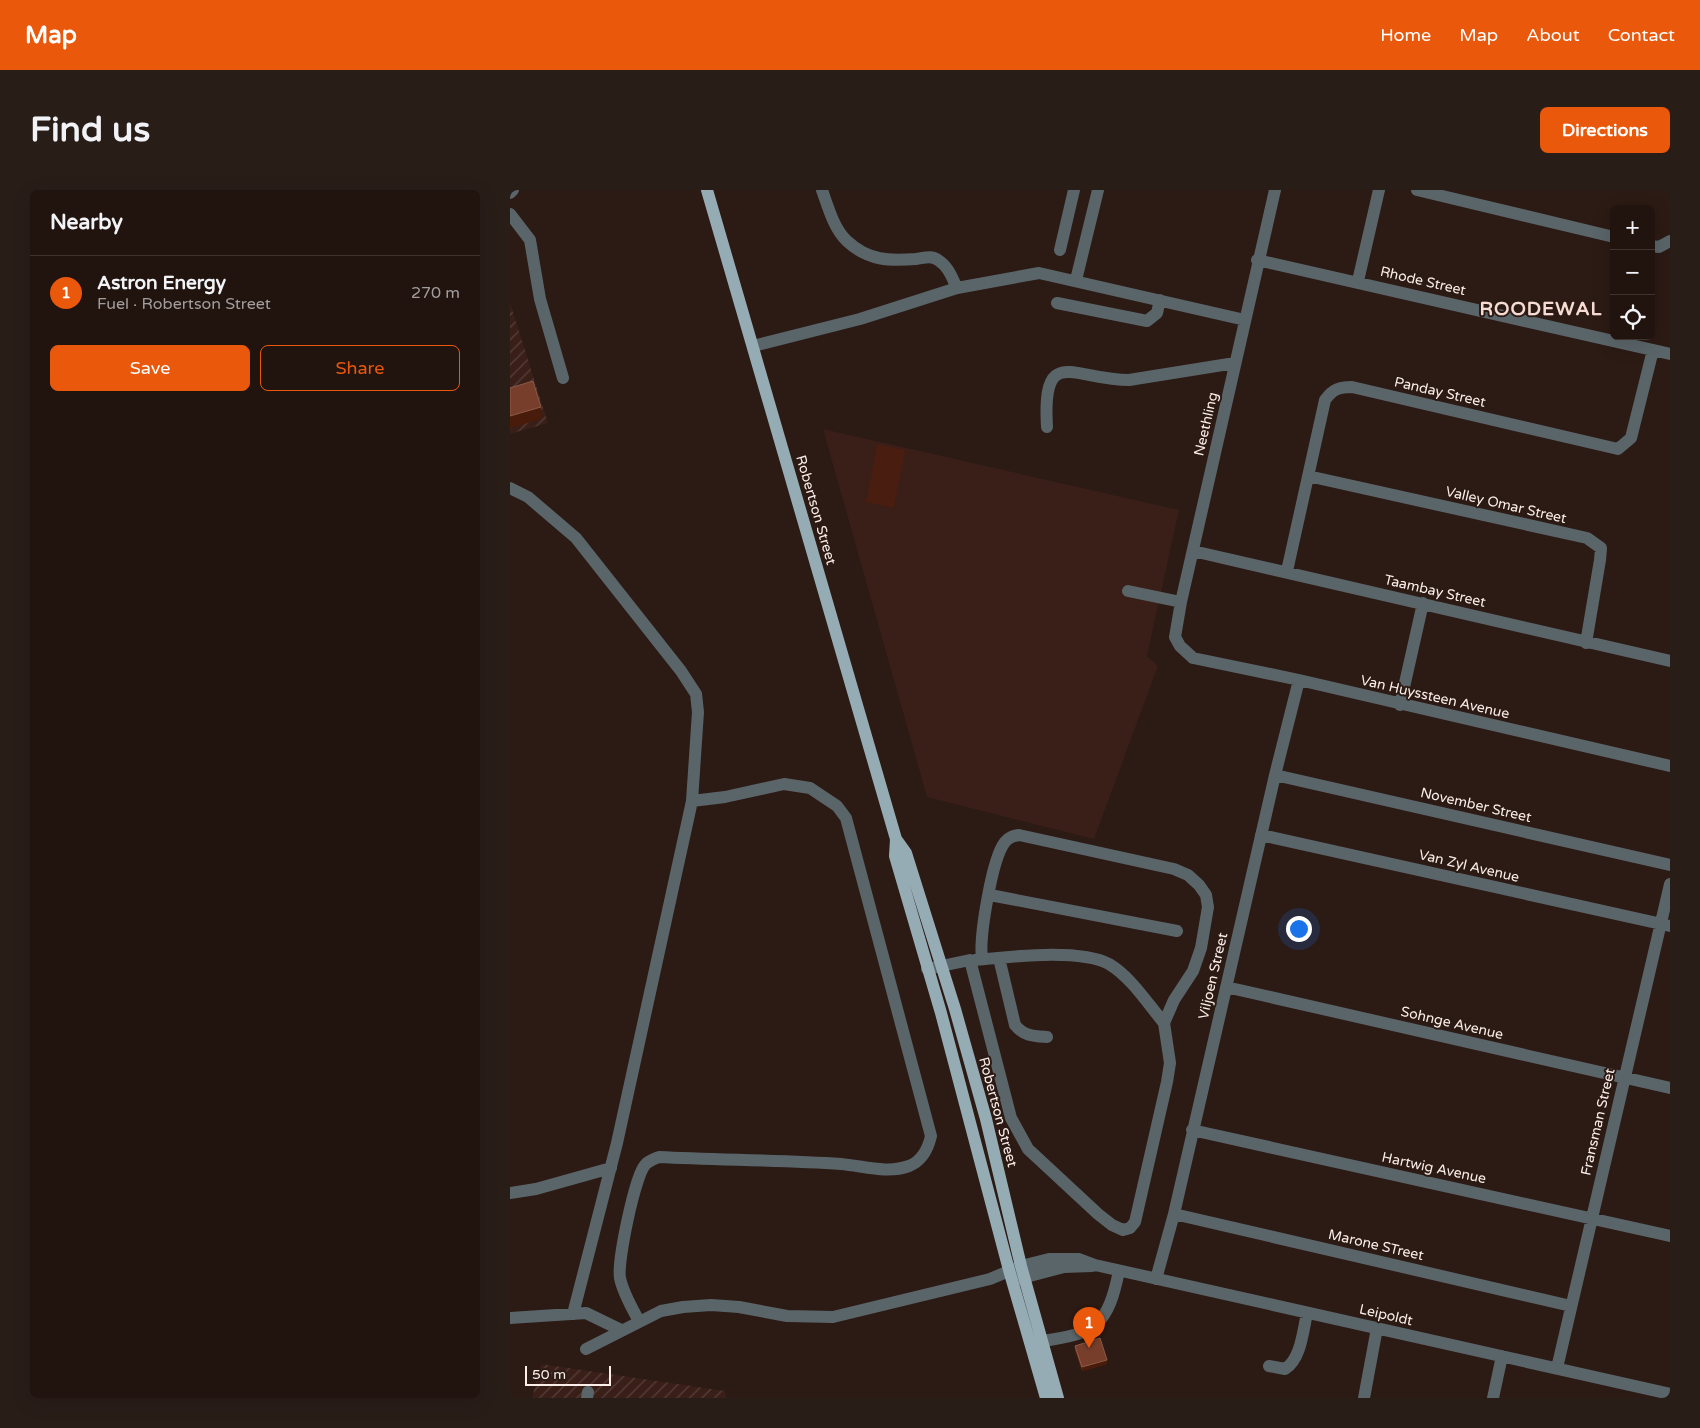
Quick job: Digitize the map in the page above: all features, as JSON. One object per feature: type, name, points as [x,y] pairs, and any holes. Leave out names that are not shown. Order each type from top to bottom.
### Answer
[{"type":"main road","name":"Robertson Street","points":[[707,190],[896,839],[906,853],[986,1119],[1016,1274],[1042,1341],[1058,1398]]},
{"type":"main road","name":"Robertson Street","points":[[896,839],[895,856],[1016,1274],[1046,1398]]},
{"type":"street","points":[[510,193],[513,190]]},
{"type":"street","points":[[822,190],[832,218],[847,241],[864,253],[881,260],[935,258],[950,271],[957,288]]},
{"type":"street","points":[[1060,250],[1074,190]]},
{"type":"street","points":[[1076,280],[1098,190]]},
{"type":"street","name":"Neethling","points":[[1193,658],[1180,646],[1175,637],[1181,602],[1257,260],[1275,190]]},
{"type":"street","points":[[1358,282],[1379,190]]},
{"type":"street","points":[[1417,190],[1610,236]]},
{"type":"street","points":[[510,214],[530,240],[540,299],[564,378]]},
{"type":"street","points":[[1655,246],[1670,241]]},
{"type":"street","name":"Rhode Street","points":[[1257,260],[1670,354]]},
{"type":"street","points":[[753,346],[860,319],[957,288],[1039,273],[1244,320]]},
{"type":"street","points":[[1058,303],[1147,321],[1157,313],[1160,300]]},
{"type":"street","name":"Panday Street","points":[[1287,571],[1324,400],[1330,392],[1339,387],[1352,386],[1618,449],[1631,438],[1652,350]]},
{"type":"street","points":[[1047,427],[1046,400],[1048,387],[1051,378],[1059,374],[1069,371],[1116,380],[1129,380],[1235,363]]},
{"type":"street","name":"Valley Omar Street","points":[[1308,476],[1588,538],[1601,548],[1586,643]]},
{"type":"street","points":[[510,488],[528,497],[576,538],[681,671],[696,694],[698,712],[692,800],[611,1168],[573,1314]]},
{"type":"street","name":"Taambay Street","points":[[1193,551],[1287,571],[1586,643],[1670,661]]},
{"type":"street","points":[[1128,591],[1181,602]]},
{"type":"street","points":[[1400,705],[1423,603]]},
{"type":"street","name":"Van Huyssteen Avenue","points":[[1193,658],[1299,680],[1400,705],[1670,766]]},
{"type":"street","name":"Viljoen Street","points":[[1156,1279],[1174,1214],[1275,774],[1299,680]]},
{"type":"street","name":"November Street","points":[[1275,774],[1670,865]]},
{"type":"street","points":[[639,1321],[628,1301],[620,1279],[620,1263],[637,1178],[646,1164],[659,1157],[843,1164],[876,1169],[897,1168],[910,1165],[920,1158],[925,1153],[931,1136],[846,818],[836,806],[810,788],[784,784],[725,796],[692,800]]},
{"type":"street","points":[[927,969],[941,965],[976,960],[999,958],[1070,955],[1092,958],[1109,964],[1132,985],[1164,1023],[1170,1063],[1167,1082],[1135,1222],[1130,1228],[1123,1230],[1098,1214],[1028,1149],[1021,1140],[1011,1118],[976,960],[1002,846],[1007,840],[1019,835],[1174,869],[1188,875],[1206,895],[1208,907],[1206,927],[1193,971],[1174,1000],[1164,1023]]},
{"type":"street","name":"Van Zyl Avenue","points":[[1261,835],[1665,925]]},
{"type":"street","name":"Fransman Street","points":[[1557,1368],[1624,1077],[1665,925],[1670,884]]},
{"type":"street","points":[[990,895],[1177,931]]},
{"type":"street","points":[[999,958],[1015,1026],[1029,1036],[1047,1037]]},
{"type":"street","name":"Sohnge Avenue","points":[[1226,987],[1670,1088]]},
{"type":"street","name":"Hartwig Avenue","points":[[1192,1130],[1670,1236]]},
{"type":"street","points":[[510,1193],[536,1189],[611,1168]]},
{"type":"street","name":"Marone STreet","points":[[1174,1214],[1571,1306]]},
{"type":"street","name":"Leipoldt","points":[[586,1349],[661,1311],[711,1305],[739,1307],[787,1316],[832,1317],[990,1279],[1016,1274],[1095,1265],[1670,1394]]},
{"type":"street","points":[[1042,1341],[1080,1334],[1091,1329],[1102,1320],[1113,1301],[1119,1271]]},
{"type":"street","points":[[510,1318],[586,1313],[621,1330]]},
{"type":"street","points":[[1269,1366],[1285,1369],[1292,1365],[1307,1313]]},
{"type":"street","points":[[1364,1398],[1377,1328]]},
{"type":"street","points":[[1493,1398],[1502,1356]]},
{"type":"shaded area","points":[[510,303],[548,423],[510,434]]},
{"type":"shaded area","points":[[823,429],[1179,510],[1147,656],[1158,666],[1094,839],[927,797]]},
{"type":"shaded area","points":[[877,444],[905,450],[894,508],[866,502]]},
{"type":"shaded area","points":[[541,1364],[725,1391],[726,1398],[532,1398]]},
{"type":"building","points":[[533,381],[541,407],[510,416],[510,388]]},
{"type":"building","points":[[1100,1338],[1107,1360],[1082,1367],[1075,1346]]},
{"type":"place","name":"Astron Energy","points":[[1089,1348]]},
{"type":"district","name":"ROODEWAL","points":[[1541,309]]}]
